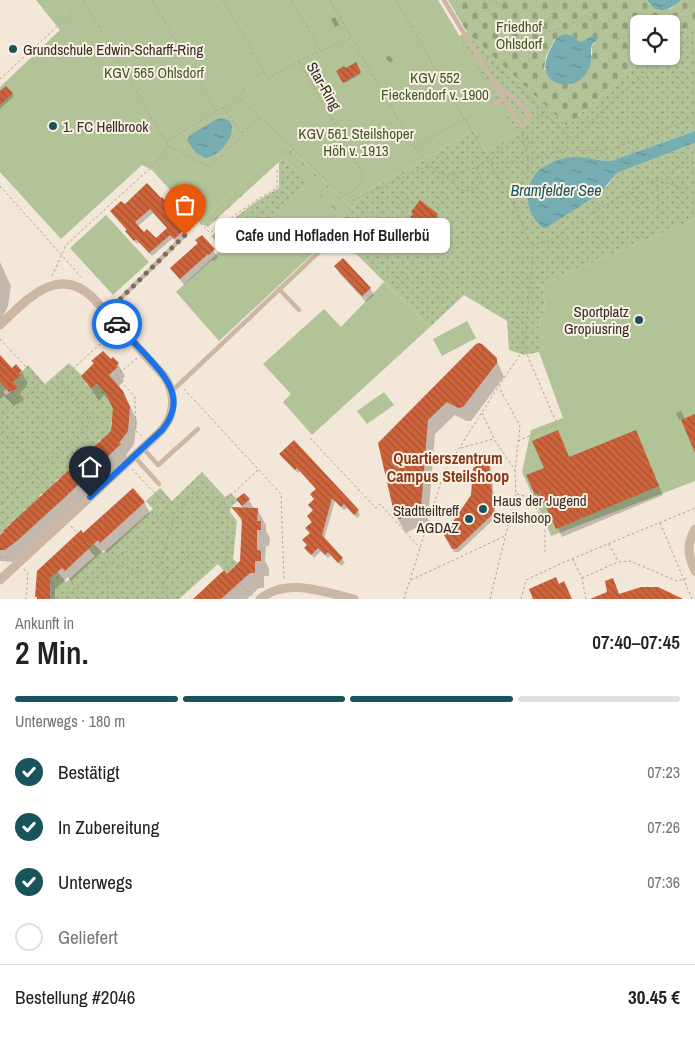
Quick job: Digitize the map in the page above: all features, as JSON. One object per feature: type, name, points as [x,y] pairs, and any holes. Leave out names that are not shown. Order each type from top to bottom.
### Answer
[{"type":"street","points":[[0,325],[35,293],[46,287],[63,284],[79,288],[90,295],[164,376],[172,391],[173,405],[170,418],[162,430],[0,580]]},
{"type":"street","points":[[695,529],[690,537],[688,552],[695,571]]},
{"type":"street","points":[[260,599],[275,590],[294,587],[354,599]]},
{"type":"lane","points":[[444,0],[494,83],[520,125],[526,123],[529,119],[528,110],[494,83]]},
{"type":"lane","points":[[487,91],[494,83]]},
{"type":"lane","points":[[494,106],[504,99]]},
{"type":"lane","points":[[172,391],[338,234],[355,252]]},
{"type":"lane","points":[[106,313],[185,235]]},
{"type":"lane","points":[[279,289],[298,310]]},
{"type":"lane","points":[[145,446],[158,465],[198,429]]},
{"type":"lane","points":[[130,460],[159,484]]},
{"type":"path","points":[[152,0],[216,111]]},
{"type":"path","points":[[223,0],[268,78],[298,61],[352,37]]},
{"type":"path","points":[[291,0],[321,51]]},
{"type":"path","points":[[330,0],[414,148],[434,170],[446,175],[490,163],[528,161],[558,151],[609,150],[695,118]]},
{"type":"path","points":[[396,0],[514,206],[532,246],[524,349],[557,424],[518,441]]},
{"type":"path","points":[[483,0],[489,12],[505,28],[528,34],[563,28],[585,16],[605,0]]},
{"type":"path","points":[[485,3],[488,0]]},
{"type":"path","points":[[491,0],[502,6],[505,0]]},
{"type":"path","points":[[541,33],[559,0]]},
{"type":"path","points":[[0,79],[84,1],[168,146],[209,167],[244,136],[222,108]]},
{"type":"path","points":[[672,15],[695,4]]},
{"type":"path","points":[[585,16],[612,38],[618,39],[630,34]]},
{"type":"path","points":[[680,48],[695,37]]},
{"type":"path","name":"Star-Ring","points":[[298,61],[364,176],[358,187],[348,195]]},
{"type":"path","points":[[491,64],[513,81],[572,138]]},
{"type":"path","points":[[558,151],[620,95],[657,65]]},
{"type":"path","points":[[241,99],[242,90],[247,83],[264,72]]},
{"type":"path","points":[[166,142],[216,111],[241,99]]},
{"type":"path","points":[[241,99],[340,193],[348,195],[354,200]]},
{"type":"path","points":[[528,110],[554,121]]},
{"type":"path","points":[[414,148],[474,114]]},
{"type":"path","points":[[242,133],[260,117]]},
{"type":"path","points":[[514,206],[515,197],[528,168],[520,125]]},
{"type":"path","points":[[490,163],[500,150],[523,135]]},
{"type":"path","points":[[523,135],[540,158]]},
{"type":"path","points":[[46,287],[66,245],[157,162],[168,146]]},
{"type":"path","points":[[532,246],[548,241],[629,191],[656,180],[695,158]]},
{"type":"path","points":[[338,234],[354,200],[429,165]]},
{"type":"path","points":[[185,235],[199,222],[210,233],[277,188],[277,168]]},
{"type":"path","points":[[456,173],[454,182],[458,188],[464,191],[471,191],[480,182],[480,175],[475,168]]},
{"type":"path","points":[[629,191],[649,212],[654,212],[657,210],[658,205],[656,180]]},
{"type":"path","points":[[656,180],[695,192]]},
{"type":"path","points":[[0,339],[49,391],[120,327]]},
{"type":"path","points":[[404,599],[444,472],[524,349]]},
{"type":"path","points":[[143,352],[116,376],[135,397],[136,430],[145,446]]},
{"type":"path","points":[[0,419],[40,382]]},
{"type":"path","points":[[0,505],[88,424],[91,416],[59,382]]},
{"type":"path","points":[[490,599],[516,494],[515,471],[520,426],[505,396],[498,387]]},
{"type":"path","points":[[482,412],[494,439],[515,471]]},
{"type":"path","points":[[0,428],[39,470]]},
{"type":"path","points":[[0,435],[6,434]]},
{"type":"path","points":[[310,438],[376,508],[380,504],[420,548]]},
{"type":"path","points":[[459,449],[494,439]]},
{"type":"path","points":[[130,460],[175,514]]},
{"type":"path","points":[[159,565],[175,514],[200,490],[217,508],[259,469]]},
{"type":"path","points":[[516,494],[532,498],[545,528],[545,554]]},
{"type":"path","points":[[225,501],[224,516],[228,520],[225,566],[230,572]]},
{"type":"path","points":[[61,599],[106,564],[138,546],[168,506]]},
{"type":"path","points":[[521,599],[526,580],[695,508]]},
{"type":"path","points":[[659,523],[692,599]]},
{"type":"path","points":[[410,580],[506,536]]},
{"type":"path","points":[[87,543],[106,564],[108,599]]},
{"type":"path","points":[[609,544],[618,562]]},
{"type":"path","points":[[161,599],[168,594],[162,586],[169,575],[189,555]]},
{"type":"path","points":[[572,559],[582,578],[586,599]]},
{"type":"path","points":[[582,578],[618,562],[630,561],[677,581],[695,576]]},
{"type":"path","points":[[111,562],[139,572],[159,565]]},
{"type":"path","points":[[159,565],[169,575]]},
{"type":"path","points":[[240,583],[255,599]]},
{"type":"green space","points":[[36,0],[438,0],[518,134],[486,151],[474,130],[361,194],[352,208],[285,144],[200,223],[152,170],[142,165],[61,239],[0,172],[0,87],[60,30]]},
{"type":"green space","name":"Friedhof Ohlsdorf","points":[[448,0],[647,0],[649,4],[670,9],[681,0],[695,0],[695,22],[680,32],[680,15],[630,15],[630,65],[635,65],[567,126],[467,32]],"holes":[[[572,36],[581,42],[589,38],[596,42],[592,46],[592,55],[544,70],[546,56],[555,39]]]},
{"type":"green space","points":[[695,22],[695,131],[611,161],[570,159],[549,163],[543,167],[534,179],[528,200],[529,207],[537,221],[549,226],[607,186],[617,173],[695,143],[695,219],[542,284],[545,306],[539,327],[539,352],[524,355],[509,350],[507,321],[464,295],[430,327],[335,233],[341,217],[352,208],[361,194],[474,130],[486,151],[517,134],[459,36],[467,32],[567,126],[635,65],[680,65],[680,32]]},
{"type":"green space","points":[[285,144],[352,208],[341,217],[283,158],[208,227],[200,223]]},
{"type":"green space","points":[[283,158],[309,184],[226,253],[211,236],[257,201],[279,188],[279,162]]},
{"type":"green space","points":[[309,184],[341,217],[335,233],[219,341],[176,292],[222,249],[226,252]]},
{"type":"green space","points":[[106,215],[149,262],[113,295],[70,248]]},
{"type":"green space","points":[[695,219],[695,481],[551,536],[522,472],[531,430],[563,418],[539,352],[539,327],[545,306],[542,284]]},
{"type":"green space","points":[[384,282],[430,327],[312,435],[283,402],[291,394],[263,364],[324,309],[341,327]]},
{"type":"green space","points":[[467,321],[476,338],[442,356],[433,339]]},
{"type":"green space","points":[[69,363],[87,381],[85,383],[91,389],[97,384],[108,392],[106,394],[115,408],[113,422],[111,422],[111,427],[113,428],[110,435],[107,434],[102,441],[100,440],[99,444],[89,451],[78,465],[75,463],[72,466],[73,468],[61,479],[59,478],[44,495],[42,493],[39,496],[41,498],[36,500],[28,510],[26,509],[12,525],[7,526],[9,528],[6,528],[0,535],[0,382],[6,389],[3,392],[6,395],[18,387],[13,382],[28,365],[45,384]]},
{"type":"green space","points":[[384,392],[394,405],[367,424],[357,411]]},
{"type":"green space","points":[[202,472],[225,497],[231,493],[238,501],[231,507],[230,512],[237,521],[233,559],[238,563],[227,574],[218,564],[179,599],[50,599],[50,578],[57,571],[66,582],[95,556],[85,545],[90,540],[103,553],[153,509],[146,501],[160,488],[172,501]]},
{"type":"water","points":[[647,0],[681,0],[668,9],[659,10]]},
{"type":"water","points":[[566,34],[581,42],[592,36],[595,36],[597,39],[591,48],[591,62],[588,71],[578,81],[571,84],[555,82],[549,77],[546,70],[546,60],[555,40],[560,35]]},
{"type":"water","points":[[217,119],[226,119],[230,123],[232,128],[230,136],[221,150],[205,158],[195,152],[187,140],[190,135]]},
{"type":"water","name":"Bramfelder See","points":[[695,131],[695,143],[617,173],[599,194],[549,226],[544,228],[532,215],[528,202],[529,190],[534,176],[543,167],[561,159],[574,157],[611,161]]},
{"type":"building","points":[[356,62],[361,72],[343,83],[336,71]]},
{"type":"building","points":[[6,86],[13,93],[0,105],[0,91]]},
{"type":"building","points":[[147,183],[171,207],[169,208],[185,229],[174,239],[170,235],[149,253],[136,239],[134,241],[110,211],[121,201],[125,204]],"holes":[[[150,209],[167,228],[156,238],[147,229],[144,232],[135,222]]]},
{"type":"building","points":[[420,200],[438,214],[430,225],[423,220],[420,224],[410,217],[413,214],[411,212]]},
{"type":"building","points":[[202,235],[215,249],[180,279],[170,268],[198,243],[195,240]]},
{"type":"building","points":[[343,258],[371,288],[362,296],[334,266]]},
{"type":"building","points":[[479,343],[497,358],[497,363],[463,407],[458,408],[447,402],[428,420],[421,508],[400,519],[397,518],[395,517],[378,443]]},
{"type":"building","points":[[103,351],[111,359],[113,357],[119,363],[116,366],[118,367],[109,375],[123,391],[130,407],[128,431],[119,443],[121,444],[62,500],[18,540],[5,550],[0,550],[0,535],[3,531],[111,431],[113,409],[106,394],[97,384],[91,389],[81,376],[94,363],[91,361]]},
{"type":"building","points":[[0,355],[12,368],[16,364],[22,371],[19,373],[21,375],[13,382],[18,387],[12,392],[9,392],[0,382]]},
{"type":"building","points":[[695,414],[695,453],[681,420]]},
{"type":"building","points":[[558,430],[569,457],[636,430],[659,486],[556,529],[540,493],[535,495],[526,475],[544,468],[532,441]]},
{"type":"building","points":[[294,440],[359,510],[354,515],[344,504],[341,507],[332,498],[322,535],[343,558],[338,563],[328,552],[325,555],[318,548],[311,555],[304,548],[307,545],[302,540],[310,533],[305,528],[312,522],[307,516],[313,510],[308,505],[314,499],[310,494],[316,489],[297,468],[295,470],[279,454]]},
{"type":"building","points":[[485,461],[489,462],[494,513],[456,549],[452,549],[444,535],[471,495],[473,468]]},
{"type":"building","points":[[133,488],[145,502],[100,543],[98,540],[65,571],[62,568],[50,578],[50,599],[37,599],[35,597],[37,571],[81,530],[83,533]]},
{"type":"building","points":[[244,493],[250,499],[242,506],[236,499]]},
{"type":"building","points":[[231,507],[258,508],[257,521],[261,521],[261,530],[257,530],[257,550],[261,551],[261,561],[255,561],[255,573],[250,573],[221,599],[193,599],[224,570],[227,574],[240,561],[242,519]]},
{"type":"building","points":[[556,577],[559,584],[564,581],[572,599],[533,599],[529,589]]},
{"type":"building","points":[[613,578],[619,594],[641,587],[658,587],[683,599],[590,599],[607,592],[605,581]]},
{"type":"way so far","points":[[117,324],[106,313],[185,235]]},
{"type":"place","name":"Grundschule Edwin-Scharff-Ring","points":[[13,49]]},
{"type":"place","name":"1. FC Hellbrook","points":[[53,126]]},
{"type":"place","name":"Cafe und Hofladen Hof Bullerbü","points":[[185,235]]},
{"type":"place","name":"Sportplatz Gropiusring","points":[[639,320]]},
{"type":"place","name":"Haus der Jugend Steilshoop","points":[[483,509]]},
{"type":"place","name":"Stadtteiltreff AGDAZ","points":[[469,519]]},
{"type":"district","name":"Quartierszentrum Campus Steilshoop","points":[[448,467]]},
{"type":"route","points":[[90,497],[162,430],[170,418],[173,405],[173,396],[169,383],[117,324]]},
{"type":"park label","name":"KGV 565 Ohlsdorf","points":[[154,72]]},
{"type":"park label","name":"KGV 552 Fieckendorf v. 1900","points":[[435,86]]},
{"type":"park label","name":"KGV 561 Steilshoper Höh v. 1913","points":[[356,142]]}]
